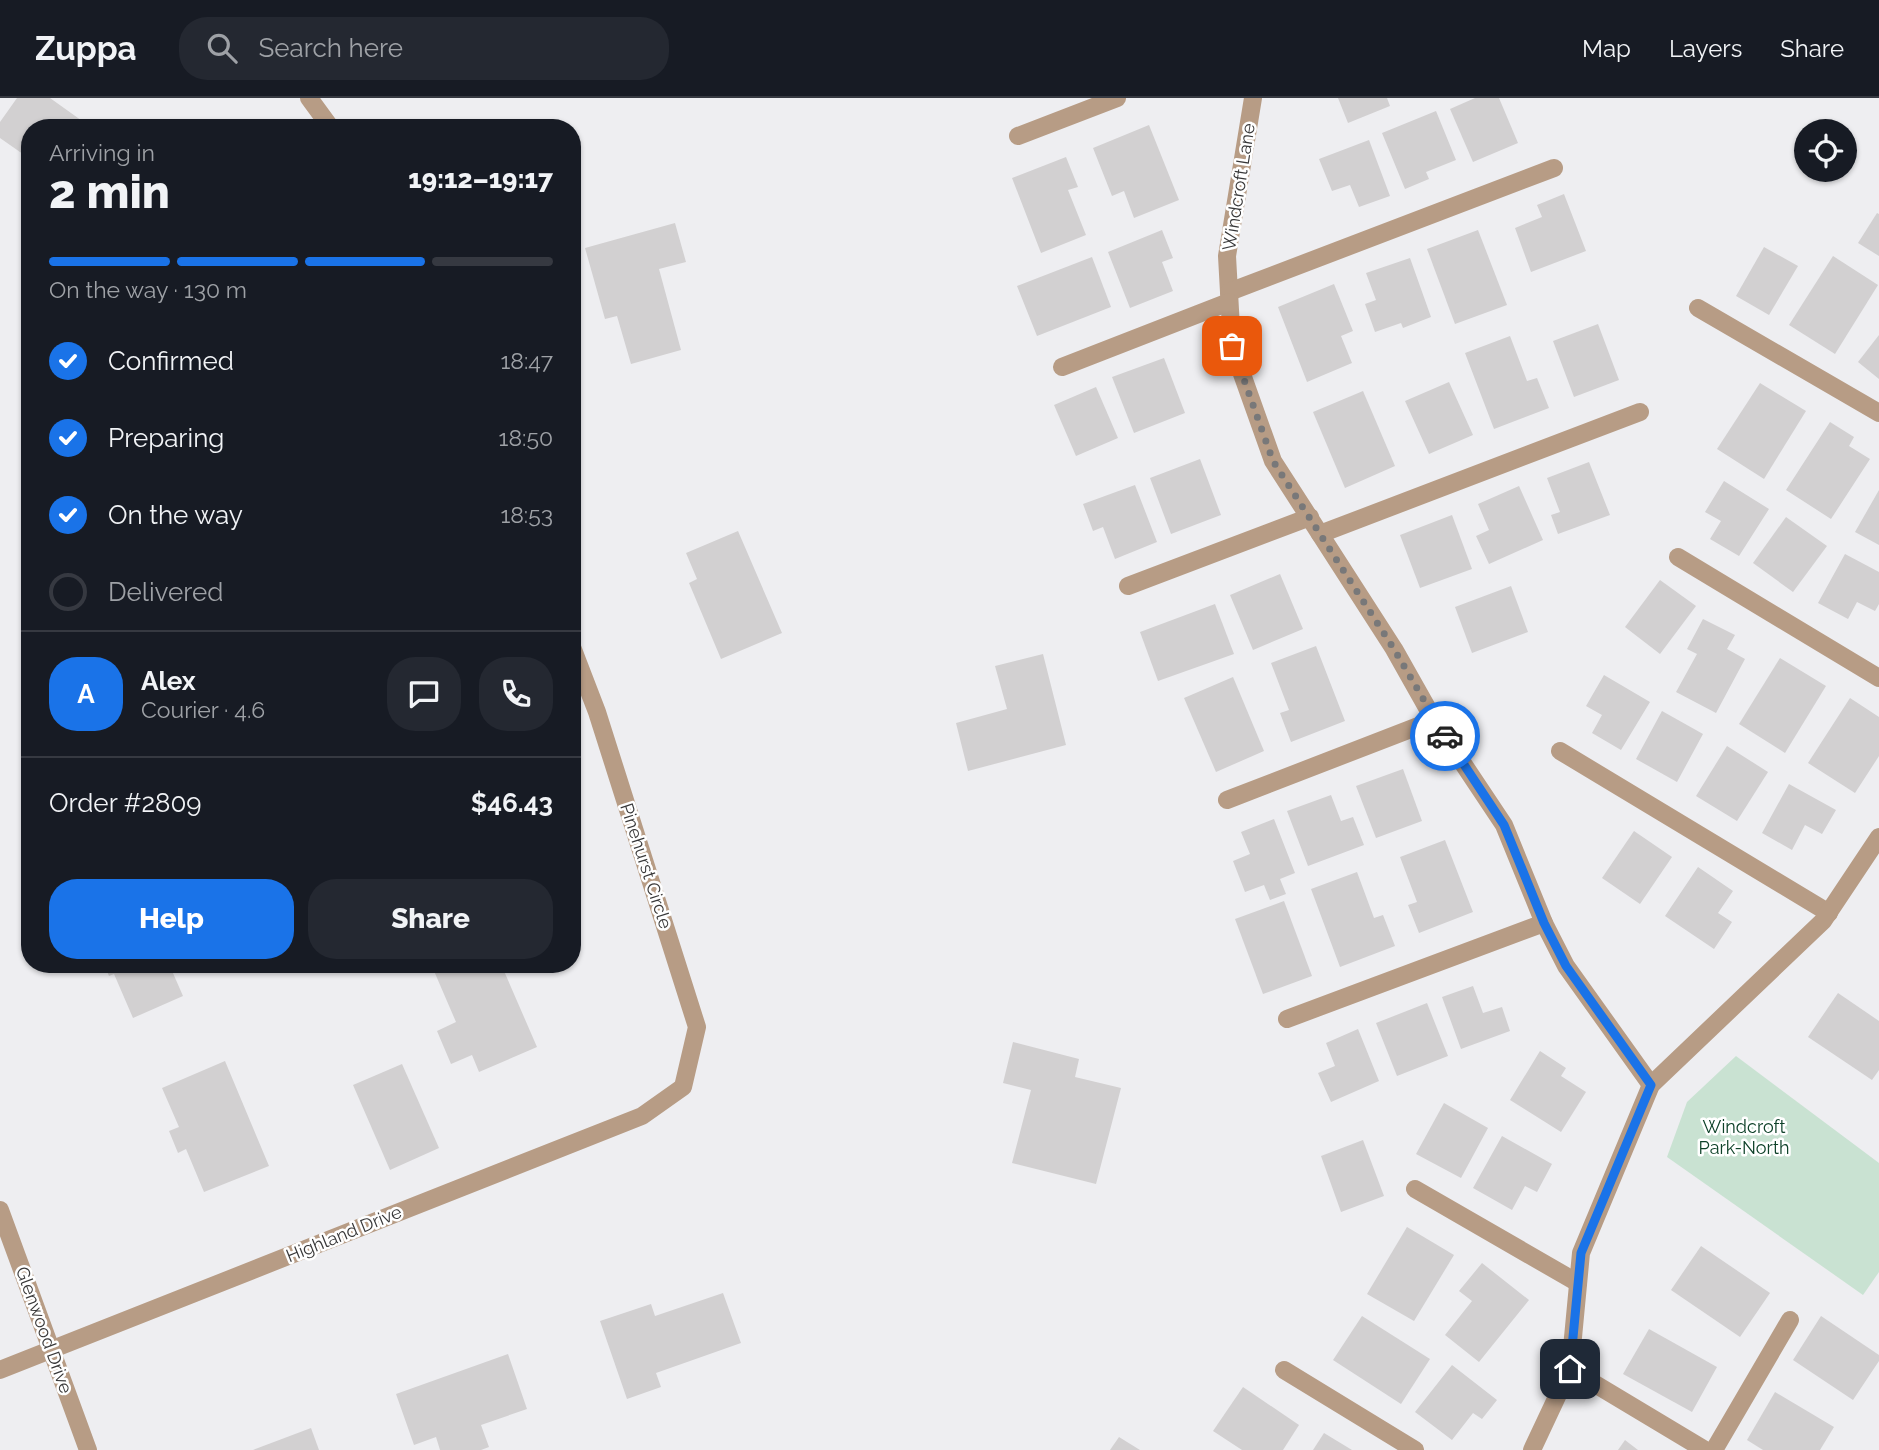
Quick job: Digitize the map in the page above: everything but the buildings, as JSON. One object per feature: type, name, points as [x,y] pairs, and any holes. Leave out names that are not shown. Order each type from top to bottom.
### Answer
[{"type":"street","points":[[309,98],[324,119]]},
{"type":"street","points":[[1018,136],[1117,98]]},
{"type":"street","name":"Windcroft Lane","points":[[1253,98],[1227,256],[1229,297],[1232,346],[1273,461],[1394,649],[1434,720],[1504,825],[1544,923],[1566,966],[1651,1085]]},
{"type":"street","points":[[1062,367],[1229,297],[1555,168]]},
{"type":"street","points":[[1698,309],[1879,413]]},
{"type":"street","points":[[1320,534],[1640,412]]},
{"type":"street","points":[[1128,586],[1310,517]]},
{"type":"street","points":[[1678,557],[1879,678]]},
{"type":"street","name":"Pinehurst Circle","points":[[581,670],[597,712],[697,1027],[683,1087]]},
{"type":"street","points":[[1227,800],[1434,720]]},
{"type":"street","points":[[1560,751],[1829,913]]},
{"type":"street","points":[[1532,1450],[1570,1369],[1581,1253],[1651,1085],[1824,921],[1873,858],[1879,837]]},
{"type":"street","points":[[1287,1019],[1544,923]]},
{"type":"street","name":"Highland Drive","points":[[0,1370],[642,1116],[683,1087]]},
{"type":"street","points":[[1415,1189],[1578,1283]]},
{"type":"street","name":"Glenwood Drive","points":[[0,1210],[88,1450]]},
{"type":"street","points":[[1714,1450],[1790,1320]]},
{"type":"street","points":[[1570,1369],[1705,1450]]},
{"type":"street","points":[[1284,1370],[1415,1450]]},
{"type":"green space","name":"Windcroft Park-North","points":[[1736,1056],[1879,1163],[1879,1272],[1863,1295],[1667,1157],[1687,1102]]},
{"type":"way so far","points":[[1232,346],[1273,461],[1394,649],[1445,736]]},
{"type":"route","points":[[1445,736],[1504,825],[1544,923],[1566,966],[1651,1085],[1581,1253],[1570,1369]]}]
